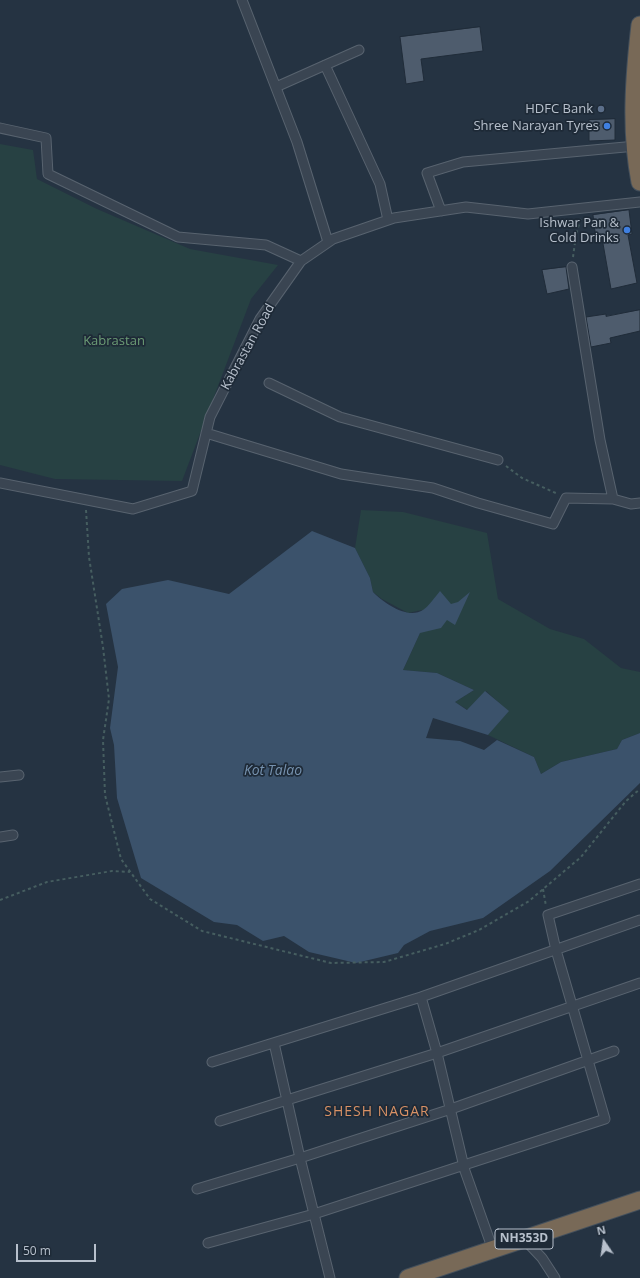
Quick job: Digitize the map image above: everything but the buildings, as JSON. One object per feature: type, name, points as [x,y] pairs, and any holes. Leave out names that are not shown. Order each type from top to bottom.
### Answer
[{"type":"highway","points":[[640,25],[634,78],[636,146],[640,182]]},
{"type":"highway","name":"NH353D","points":[[412,1277],[640,1200]]},
{"type":"street","points":[[242,0],[306,170],[328,242]]},
{"type":"street","points":[[276,87],[359,50]]},
{"type":"street","points":[[325,65],[380,184],[388,220]]},
{"type":"street","points":[[0,128],[46,138],[48,174],[178,237],[266,245],[301,261]]},
{"type":"street","points":[[441,211],[427,173],[463,162],[636,146]]},
{"type":"street","name":"Kabrastan Road","points":[[86,499],[133,509],[192,491],[210,417],[260,319],[301,261],[333,239],[388,220],[466,207],[528,214],[640,202]]},
{"type":"street","points":[[572,267],[600,440],[613,499]]},
{"type":"street","points":[[269,383],[340,417],[498,460]]},
{"type":"street","points":[[206,433],[341,474],[433,488],[478,503],[554,524],[566,498],[613,499],[630,504],[640,503]]},
{"type":"street","points":[[0,483],[86,499]]},
{"type":"street","points":[[0,777],[19,775]]},
{"type":"street","points":[[0,837],[13,835]]},
{"type":"street","points":[[208,1243],[314,1214],[605,1119],[556,950],[548,915],[640,884]]},
{"type":"street","points":[[212,1062],[421,997],[640,920]]},
{"type":"street","points":[[220,1121],[437,1053],[640,984]]},
{"type":"street","points":[[421,997],[437,1053],[464,1165],[493,1250]]},
{"type":"street","points":[[274,1043],[288,1099],[300,1158],[330,1278]]},
{"type":"street","points":[[198,1189],[300,1158],[451,1108],[614,1051]]},
{"type":"street","points":[[524,1239],[542,1258],[555,1278]]},
{"type":"path","points":[[572,267],[576,235],[584,208]]},
{"type":"path","points":[[498,460],[522,478],[566,498]]},
{"type":"path","points":[[86,499],[89,557],[103,647],[109,699],[103,740],[105,795],[121,859],[150,900],[202,932],[331,963],[384,962],[445,944],[479,930],[529,901],[581,857],[626,802],[640,789]]},
{"type":"path","points":[[0,900],[47,882],[112,871],[130,872]]},
{"type":"path","points":[[542,889],[548,915]]},
{"type":"green space","name":"Kabrastan","points":[[0,144],[33,150],[37,179],[97,209],[190,249],[278,265],[251,299],[182,481],[55,479],[0,465]]},
{"type":"green space","points":[[361,510],[403,512],[487,533],[498,599],[550,629],[584,639],[621,668],[640,672],[640,733],[622,740],[617,749],[561,762],[541,774],[534,757],[488,735],[508,711],[486,691],[468,710],[455,702],[474,690],[437,673],[403,670],[420,633],[422,610],[408,613],[382,599],[373,592],[370,578],[355,548]]},
{"type":"water","name":"Kot Talao","points":[[312,531],[355,548],[370,578],[373,592],[383,601],[403,612],[417,613],[423,610],[430,604],[440,591],[451,604],[458,602],[470,592],[455,625],[447,620],[441,628],[420,633],[403,670],[437,673],[474,690],[455,702],[467,710],[485,691],[509,711],[488,735],[433,718],[426,738],[460,741],[484,750],[497,740],[534,757],[541,774],[561,762],[617,749],[622,740],[640,733],[640,783],[550,871],[483,918],[430,931],[404,945],[398,953],[356,963],[309,952],[284,936],[263,941],[237,925],[214,922],[141,878],[117,798],[114,745],[110,728],[118,667],[106,604],[122,589],[168,580],[229,594]]},
{"type":"place","name":"HDFC Bank","points":[[601,109]]},
{"type":"place","name":"Shree Narayan Tyres","points":[[607,126]]},
{"type":"place","name":"Ishwar Pan & Cold Drinks","points":[[627,230]]},
{"type":"district","name":"SHESH NAGAR","points":[[377,1112]]}]
